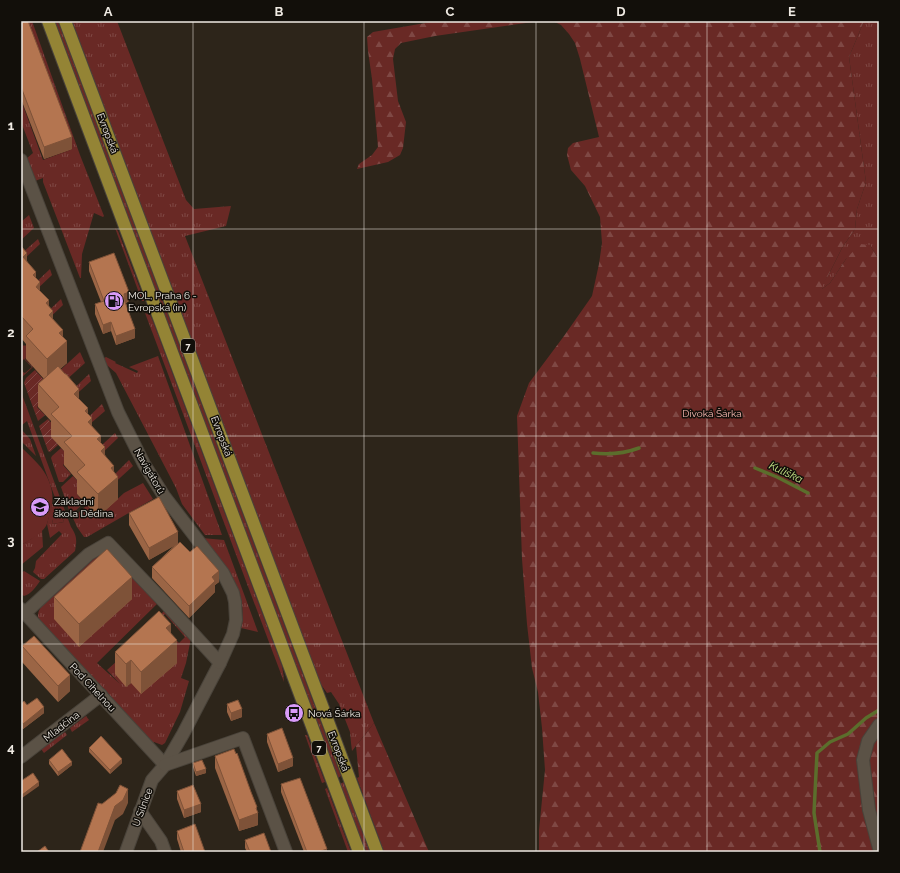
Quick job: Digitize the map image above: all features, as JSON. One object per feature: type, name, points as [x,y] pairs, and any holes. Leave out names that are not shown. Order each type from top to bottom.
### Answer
[{"type":"main road","name":"Evropská","points":[[48,21],[359,852]]},
{"type":"main road","name":"Evropská","points":[[65,21],[377,852]]},
{"type":"street","name":"Navigátorů","points":[[21,160],[23,171],[118,412],[142,461],[164,496],[222,573],[232,593],[236,611],[233,634],[220,663],[165,765]]},
{"type":"street","points":[[23,611],[89,554],[108,543],[220,663]]},
{"type":"street","name":"Pod Cihelnou","points":[[23,611],[165,765]]},
{"type":"street","name":"Mladčina","points":[[21,757],[100,695]]},
{"type":"street","points":[[879,725],[868,741],[863,760],[869,810],[879,848]]},
{"type":"street","points":[[165,765],[243,738],[286,852]]},
{"type":"street","name":"U Silnice","points":[[126,852],[152,780],[165,765]]},
{"type":"street","points":[[140,811],[161,841],[165,852]]},
{"type":"green space","points":[[24,21],[32,21],[80,155],[104,216],[103,217],[94,213],[82,254],[81,278],[43,182],[43,178],[35,181],[26,159],[33,153],[21,122],[21,100],[43,160],[72,149]]},
{"type":"green space","points":[[54,21],[58,21],[341,776],[338,778]]},
{"type":"green space","points":[[72,21],[117,21],[186,200],[194,209],[231,206],[226,226],[185,236],[374,723],[352,751],[350,732],[339,704],[331,692],[327,693],[320,683]]},
{"type":"green space","points":[[437,21],[540,21],[435,36],[401,43],[395,49],[393,59],[398,101],[406,122],[403,148],[400,155],[388,162],[357,169],[359,164],[372,155],[378,147],[367,37],[373,32]]},
{"type":"green space","name":"Divoká Šárka","points":[[553,21],[864,21],[849,57],[866,182],[857,209],[855,229],[842,248],[823,283],[822,289],[830,283],[846,259],[860,244],[870,245],[879,260],[879,371],[876,376],[879,379],[879,852],[539,852],[539,830],[545,770],[538,692],[532,668],[527,624],[522,559],[517,416],[529,383],[592,296],[602,243],[600,217],[585,186],[571,170],[567,155],[568,148],[573,143],[599,137],[575,43],[561,25]]},
{"type":"green space","points":[[864,21],[879,21],[879,260],[870,245],[846,259],[830,283],[822,289],[822,283],[828,276],[842,248],[855,229],[857,209],[866,182],[849,57]]},
{"type":"green space","points":[[29,215],[34,228],[21,240],[21,222]]},
{"type":"green space","points":[[115,228],[118,231],[144,301],[142,301]]},
{"type":"green space","points":[[38,239],[40,244],[21,262],[21,254]]},
{"type":"green space","points":[[50,269],[52,275],[34,292],[28,290]]},
{"type":"green space","points":[[61,299],[63,305],[44,323],[41,318]]},
{"type":"green space","points":[[145,313],[150,315],[152,319],[282,666],[284,682]]},
{"type":"green space","points":[[21,343],[32,352],[25,359],[33,367],[22,377],[21,376]],"holes":[[[24,359],[32,367],[25,373],[21,367]]]},
{"type":"green space","points":[[80,352],[85,363],[54,391],[46,383]]},
{"type":"green space","points":[[158,356],[222,535],[205,535],[182,504],[176,488],[116,373],[101,360],[106,357],[116,362],[115,363],[137,373],[138,371],[129,367]]},
{"type":"green space","points":[[35,370],[54,391],[37,407],[45,415],[38,421],[24,383],[26,378]]},
{"type":"green space","points":[[89,374],[91,381],[70,400],[66,396]]},
{"type":"green space","points":[[21,392],[76,538],[75,551],[44,579],[41,579],[33,572],[36,561],[62,534],[59,531],[50,538],[47,524],[52,504],[56,504],[52,524],[64,522],[27,421],[22,425],[21,424]]},
{"type":"green space","points":[[102,404],[105,411],[83,430],[79,426]]},
{"type":"green space","points":[[48,419],[57,429],[51,436],[58,445],[50,452],[48,451],[39,426]]},
{"type":"green space","points":[[21,429],[30,439],[36,456],[21,441],[23,439],[21,437]]},
{"type":"green space","points":[[115,433],[118,438],[96,459],[92,454]]},
{"type":"green space","points":[[21,447],[44,471],[51,486],[52,501],[51,511],[44,529],[21,545]]},
{"type":"green space","points":[[61,448],[71,458],[63,465],[71,474],[63,482],[59,482],[51,458]]},
{"type":"green space","points":[[129,460],[133,466],[109,488],[105,484]]},
{"type":"green space","points":[[73,476],[84,488],[77,494],[84,503],[73,513],[70,513],[61,487]]},
{"type":"green space","points":[[143,483],[153,499],[87,537],[84,537],[73,518],[87,505],[98,517],[124,493]]},
{"type":"green space","points":[[57,503],[64,522],[52,524],[56,504]]},
{"type":"green space","points":[[42,530],[43,547],[21,565],[21,545]]},
{"type":"green space","points":[[202,538],[224,540],[258,632],[241,628],[242,608],[237,586],[227,569]]},
{"type":"green space","points":[[105,550],[158,603],[97,663],[120,684],[107,670],[127,652],[126,687],[131,683],[154,621],[165,610],[191,638],[186,663],[181,678],[189,681],[180,712],[165,743],[162,745],[154,742],[153,744],[39,621],[38,613],[42,606],[102,551]],"holes":[[[165,614],[185,637],[179,643],[158,620]]]},
{"type":"green space","points":[[24,571],[40,581],[31,592],[24,596],[21,594],[21,573]]},
{"type":"green space","points":[[86,716],[89,720],[72,732],[70,728]]},
{"type":"green space","points":[[374,723],[429,852],[384,852],[357,778],[359,777],[356,746]]},
{"type":"green space","points":[[65,732],[67,735],[44,753],[41,749]]},
{"type":"green space","points":[[305,735],[307,735],[325,782],[322,783]]},
{"type":"green space","points":[[344,782],[370,852],[365,852],[340,784]]},
{"type":"green space","points":[[327,788],[351,852],[348,852],[325,789]]},
{"type":"building","points":[[21,21],[28,21],[72,137],[44,147],[21,87]]},
{"type":"building","points":[[21,246],[27,253],[23,257],[36,272],[33,275],[40,282],[36,287],[49,300],[46,303],[53,311],[49,315],[63,330],[59,333],[67,341],[47,359],[26,336],[33,329],[21,316]]},
{"type":"building","points":[[114,253],[129,292],[124,294],[125,302],[135,329],[116,336],[111,322],[103,325],[95,304],[104,301],[89,262]]},
{"type":"building","points":[[58,366],[79,389],[74,394],[88,408],[85,411],[92,418],[88,422],[101,436],[97,439],[105,447],[101,451],[114,466],[111,468],[118,477],[98,494],[77,472],[85,465],[64,442],[72,436],[51,414],[59,407],[38,384]]},
{"type":"building","points":[[159,497],[178,532],[149,548],[129,513]]},
{"type":"building","points":[[180,542],[190,552],[197,546],[219,571],[212,577],[215,581],[189,606],[152,567]]},
{"type":"building","points":[[107,549],[132,577],[79,624],[54,597]]},
{"type":"building","points":[[159,611],[171,624],[166,628],[177,640],[141,672],[131,660],[126,664],[115,652]]},
{"type":"building","points":[[34,636],[70,675],[58,686],[22,646]]},
{"type":"building","points":[[37,698],[44,707],[23,724],[22,722],[21,723],[21,704],[24,701],[27,705]]},
{"type":"building","points":[[238,700],[242,709],[231,713],[227,704]]},
{"type":"building","points":[[282,728],[293,758],[278,764],[267,734]]},
{"type":"building","points":[[101,736],[122,759],[110,770],[89,748]]},
{"type":"building","points":[[62,749],[72,762],[58,772],[49,760]]},
{"type":"building","points":[[234,749],[236,754],[237,753],[258,813],[239,820],[215,756]]},
{"type":"building","points":[[202,760],[206,769],[196,772],[193,763]]},
{"type":"building","points":[[33,773],[39,782],[22,795],[21,781]]},
{"type":"building","points":[[300,778],[327,849],[318,852],[307,852],[281,784]]},
{"type":"building","points":[[120,785],[128,789],[123,800],[115,806],[98,852],[80,852],[98,803],[102,804],[116,793]]},
{"type":"building","points":[[193,785],[201,804],[184,810],[177,791]]},
{"type":"building","points":[[195,824],[205,852],[184,852],[177,831]]},
{"type":"building","points":[[264,833],[271,852],[250,852],[245,840]]},
{"type":"building","points":[[45,846],[49,852],[37,852]]},
{"type":"waterway","points":[[593,453],[616,454],[639,448]]},
{"type":"waterway","name":"Kuliška","points":[[755,468],[777,477],[808,493]]},
{"type":"waterway","points":[[820,852],[814,813],[817,753],[830,742],[848,734],[866,718],[879,710]]},
{"type":"place","name":"MOL, Praha 6 - Evropská (in)","points":[[114,301]]},
{"type":"place","name":"Základní škola Dědina","points":[[40,507]]},
{"type":"place","name":"Nová Šárka","points":[[294,713]]}]
